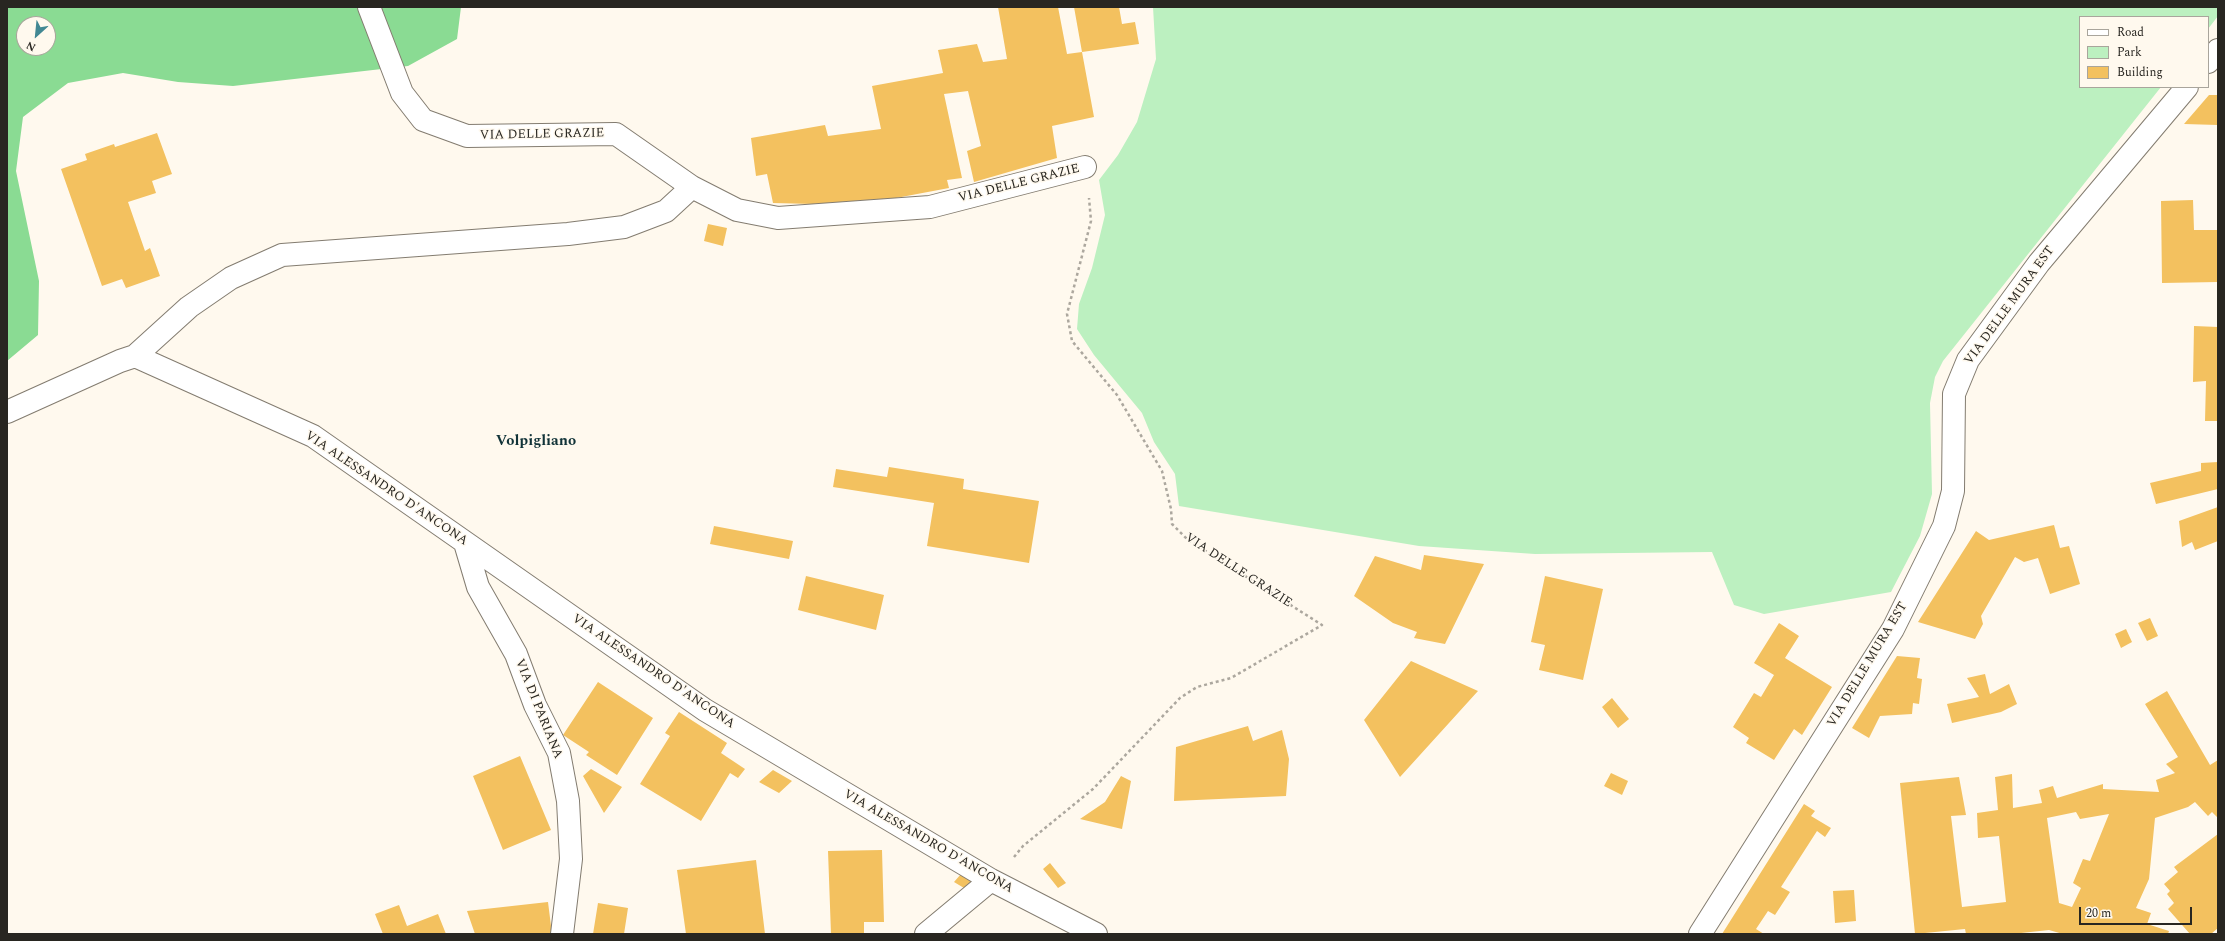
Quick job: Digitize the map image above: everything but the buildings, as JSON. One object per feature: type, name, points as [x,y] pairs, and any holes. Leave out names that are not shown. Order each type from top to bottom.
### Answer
[{"type":"street","name":"VIA DELLE GRAZIE","points":[[369,7],[402,93],[423,120],[468,136],[616,134],[692,187],[737,210],[778,218],[930,207],[1085,167]]},
{"type":"street","points":[[2209,61],[2218,50]]},
{"type":"street","name":"VIA DELLE MURA EST","points":[[1700,934],[1893,629],[1944,526],[1953,491],[1954,394],[1968,360],[2039,263],[2186,88]]},
{"type":"street","points":[[7,412],[120,361],[135,356],[188,307],[231,278],[282,256],[568,234],[624,227],[666,211],[692,187]]},
{"type":"street","name":"VIA ALESSANDRO D'ANCONA","points":[[135,356],[313,436],[705,710],[991,880],[1096,934]]},
{"type":"street","name":"VIA DI PARIANA","points":[[466,543],[478,587],[516,654],[535,705],[559,754],[568,801],[571,859],[562,934]]},
{"type":"street","points":[[926,934],[991,880]]},
{"type":"path","name":"VIA DELLE GRAZIE","points":[[991,880],[1023,846],[1093,789],[1180,698],[1197,687],[1231,678],[1322,625],[1187,539],[1172,524],[1172,508],[1162,471],[1117,396],[1072,341],[1067,314],[1091,221],[1085,167]]},
{"type":"green space","points":[[7,7],[461,7],[457,39],[408,66],[233,86],[178,82],[123,73],[68,83],[23,117],[16,171],[39,281],[38,335],[7,361]]},
{"type":"green space","points":[[1153,7],[2218,7],[2218,16],[2209,28],[2209,16],[2079,16],[2079,88],[2160,88],[1943,361],[1935,377],[1930,403],[1932,494],[1920,536],[1891,592],[1764,614],[1734,605],[1712,552],[1535,554],[1419,546],[1179,506],[1175,474],[1154,442],[1142,413],[1094,355],[1077,329],[1079,304],[1092,268],[1105,215],[1099,180],[1118,155],[1137,122],[1156,59]]},
{"type":"district","name":"Volpigliano","points":[[536,442]]}]
